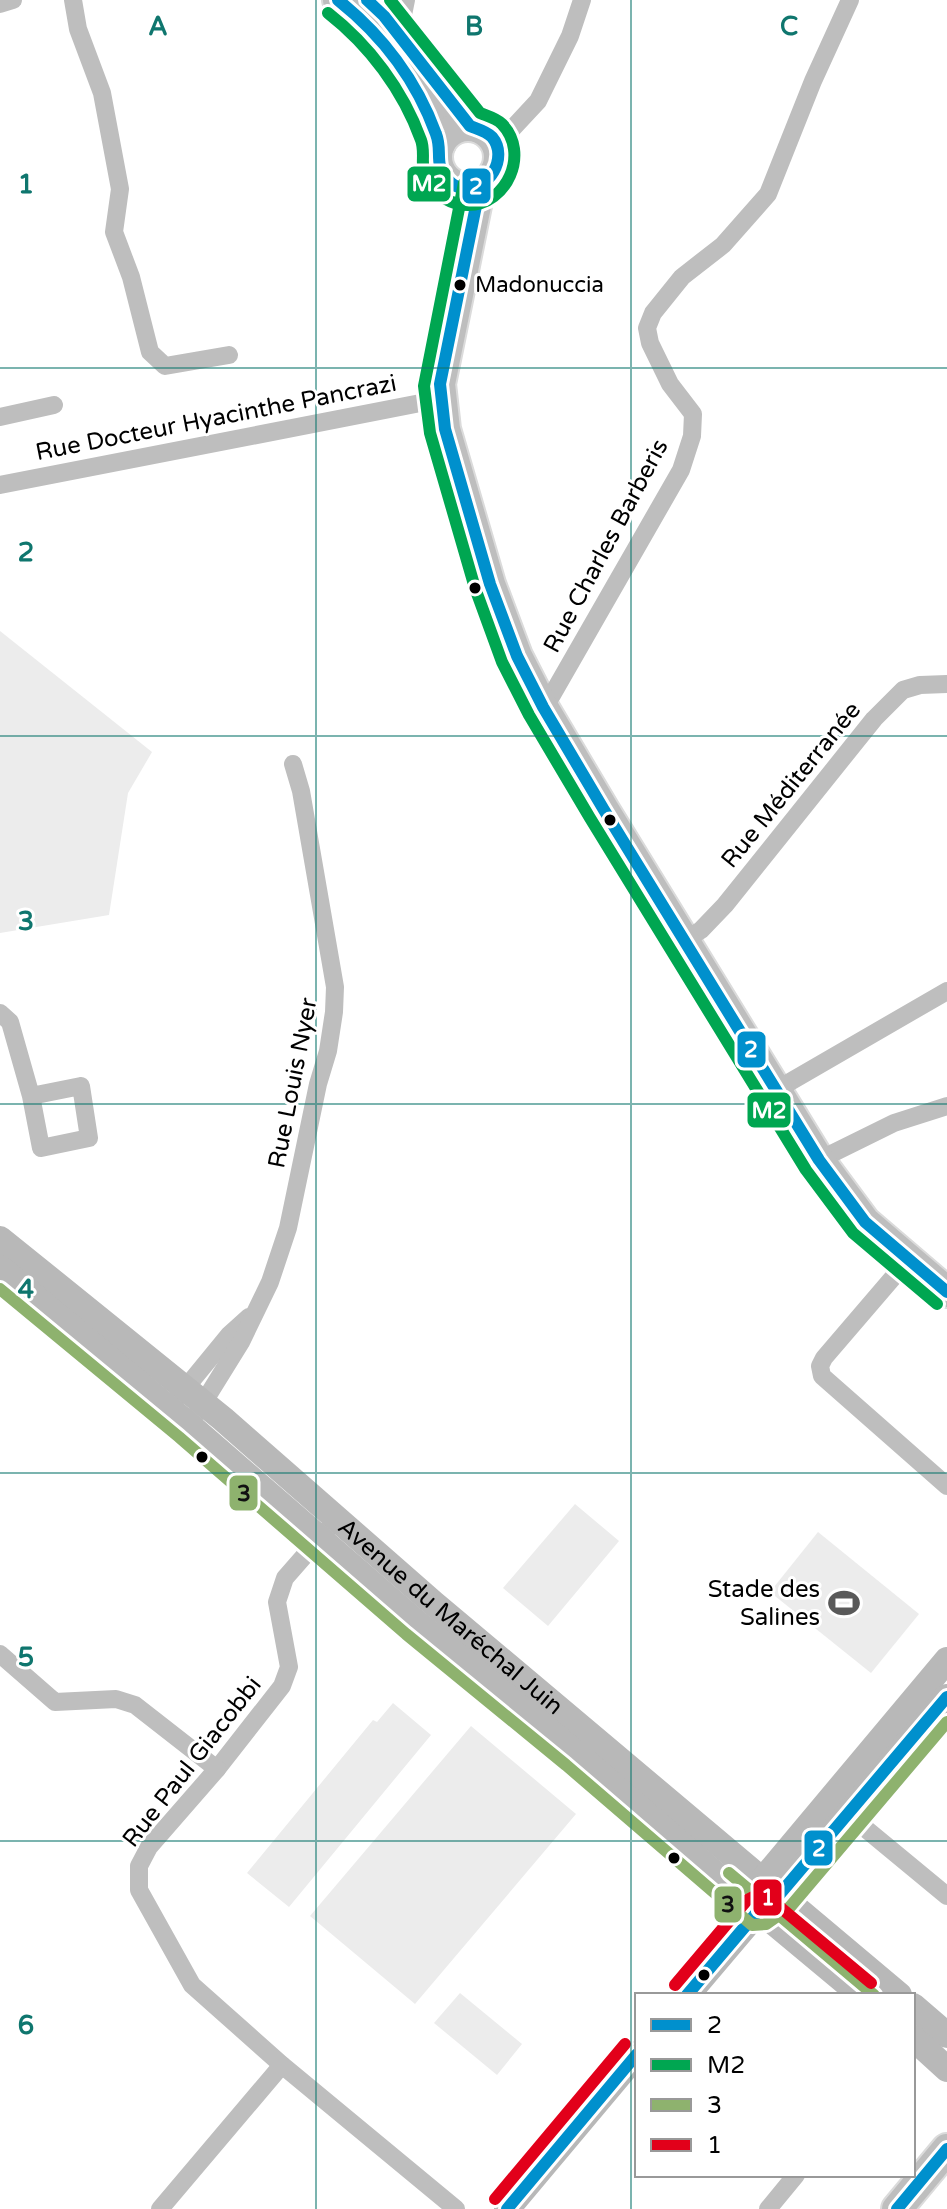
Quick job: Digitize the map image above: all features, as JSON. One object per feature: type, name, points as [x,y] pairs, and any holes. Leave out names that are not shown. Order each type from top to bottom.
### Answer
[{"type":"main road","points":[[338,0],[375,34],[406,76],[430,117],[440,144]]},
{"type":"main road","points":[[367,0],[384,16],[470,126]]},
{"type":"main road","points":[[470,126],[486,131],[497,145],[499,164],[495,174],[480,186],[469,188],[459,187],[442,175],[437,154],[440,144],[452,130],[470,126]]},
{"type":"main road","points":[[480,186],[440,384],[441,399],[445,429],[490,584],[517,656],[543,707],[819,1160],[865,1222],[947,1292]]},
{"type":"main road","points":[[850,1200],[947,1268]]},
{"type":"main road","name":"Avenue du Maréchal Juin","points":[[0,1239],[193,1406],[327,1529],[416,1622],[576,1753],[896,1993]]},
{"type":"main road","name":"Avenue du Maréchal Juin","points":[[0,1268],[167,1408],[193,1406]]},
{"type":"main road","points":[[689,1993],[947,1660]]},
{"type":"main road","points":[[767,1895],[849,1815],[947,1697]]},
{"type":"main road","name":"Avenue du Maréchal Juin","points":[[767,1895],[859,1993]]},
{"type":"main road","points":[[916,2024],[947,2035]]},
{"type":"main road","points":[[916,2024],[947,2069]]},
{"type":"main road","points":[[507,2209],[635,2056]]},
{"type":"main road","points":[[897,2209],[947,2149]]},
{"type":"main road","points":[[907,2209],[947,2170]]},
{"type":"street","points":[[0,4],[13,0]]},
{"type":"street","points":[[73,0],[78,29],[102,93],[120,189],[114,232],[131,277],[150,352],[165,366],[229,355]]},
{"type":"street","points":[[394,29],[403,15],[406,0]]},
{"type":"street","points":[[497,145],[538,101],[570,36],[582,0]]},
{"type":"street","name":"Rue Charles Barberis","points":[[543,707],[681,470],[692,436],[693,414],[670,384],[650,343],[647,328],[653,313],[682,277],[723,245],[768,194],[813,81],[850,0]]},
{"type":"street","name":"Rue Docteur Hyacinthe Pancrazi","points":[[0,485],[441,399]]},
{"type":"street","name":"Rue Docteur Hyacinthe Pancrazi","points":[[0,417],[54,405]]},
{"type":"street","name":"Rue Méditerranée","points":[[684,941],[701,930],[725,905],[874,719],[903,690],[920,685],[947,684]]},
{"type":"street","name":"Rue Louis Nyer","points":[[193,1406],[241,1342],[270,1282],[288,1228],[318,1084],[328,1051],[335,987],[301,791],[293,764]]},
{"type":"street","points":[[776,1090],[947,991]]},
{"type":"street","points":[[0,1013],[10,1022],[31,1096]]},
{"type":"street","points":[[819,1160],[894,1123],[947,1106]]},
{"type":"street","points":[[908,1260],[820,1366],[822,1376],[947,1486]]},
{"type":"street","name":"Rue Paul Giacobbi","points":[[327,1529],[285,1578],[277,1602],[289,1667],[282,1686],[217,1769],[149,1847],[139,1866],[139,1890],[192,1985],[282,2065],[456,2209]]},
{"type":"street","points":[[0,1654],[55,1702],[116,1699],[135,1705],[217,1769]]},
{"type":"street","points":[[849,1815],[947,1896]]},
{"type":"street","points":[[160,2209],[282,2065]]},
{"type":"street","points":[[768,2209],[794,2177]]},
{"type":"shaded area","points":[[0,631],[152,752],[128,793],[109,915],[0,933]]},
{"type":"shaded area","points":[[575,1504],[619,1541],[548,1626],[503,1588]]},
{"type":"shaded area","name":"Stade des Salines","points":[[818,1532],[919,1614],[871,1673],[770,1592]]},
{"type":"shaded area","points":[[393,1703],[431,1735],[289,1907],[247,1873],[373,1720],[377,1722]]},
{"type":"shaded area","points":[[471,1726],[576,1814],[415,2004],[310,1916]]},
{"type":"shaded area","points":[[460,1993],[522,2044],[497,2075],[434,2023]]},
{"type":"transit line","name":"2","points":[[338,0],[383,44],[419,96],[436,134],[443,174],[458,187],[481,185],[494,172],[497,145],[492,137],[470,126],[384,16],[367,0]]},
{"type":"transit line","name":"M2","points":[[328,13],[371,54],[405,104],[421,140],[423,171],[431,186],[439,195],[456,203],[482,203],[494,196],[510,175],[514,162],[510,136],[500,122],[480,113],[390,0]]},
{"type":"transit line","name":"M2","points":[[464,183],[424,386],[430,433],[475,588],[502,662],[529,715],[590,818],[806,1170],[853,1233],[937,1304]]},
{"type":"transit line","name":"2","points":[[480,186],[440,384],[445,429],[490,584],[517,656],[543,707],[604,810],[819,1160],[865,1222],[947,1292]]},
{"type":"transit line","name":"3","points":[[0,1289],[179,1437],[406,1634],[566,1765],[752,1925],[766,1924],[790,1907],[947,1722]]},
{"type":"transit line","name":"2","points":[[689,1993],[759,1910],[779,1895],[947,1697]]},
{"type":"transit line","name":"3","points":[[729,1873],[872,1993]]},
{"type":"transit line","name":"1","points":[[675,1985],[747,1900],[759,1894],[769,1898],[871,1983]]},
{"type":"transit line","name":"1","points":[[495,2199],[625,2044]]},
{"type":"transit line","name":"2","points":[[507,2209],[635,2056]]},
{"type":"transit line","name":"2","points":[[897,2209],[947,2149]]},
{"type":"place","name":"Madonuccia","points":[[460,285]]},
{"type":"place","name":"Stade des Salines","points":[[844,1603]]}]
